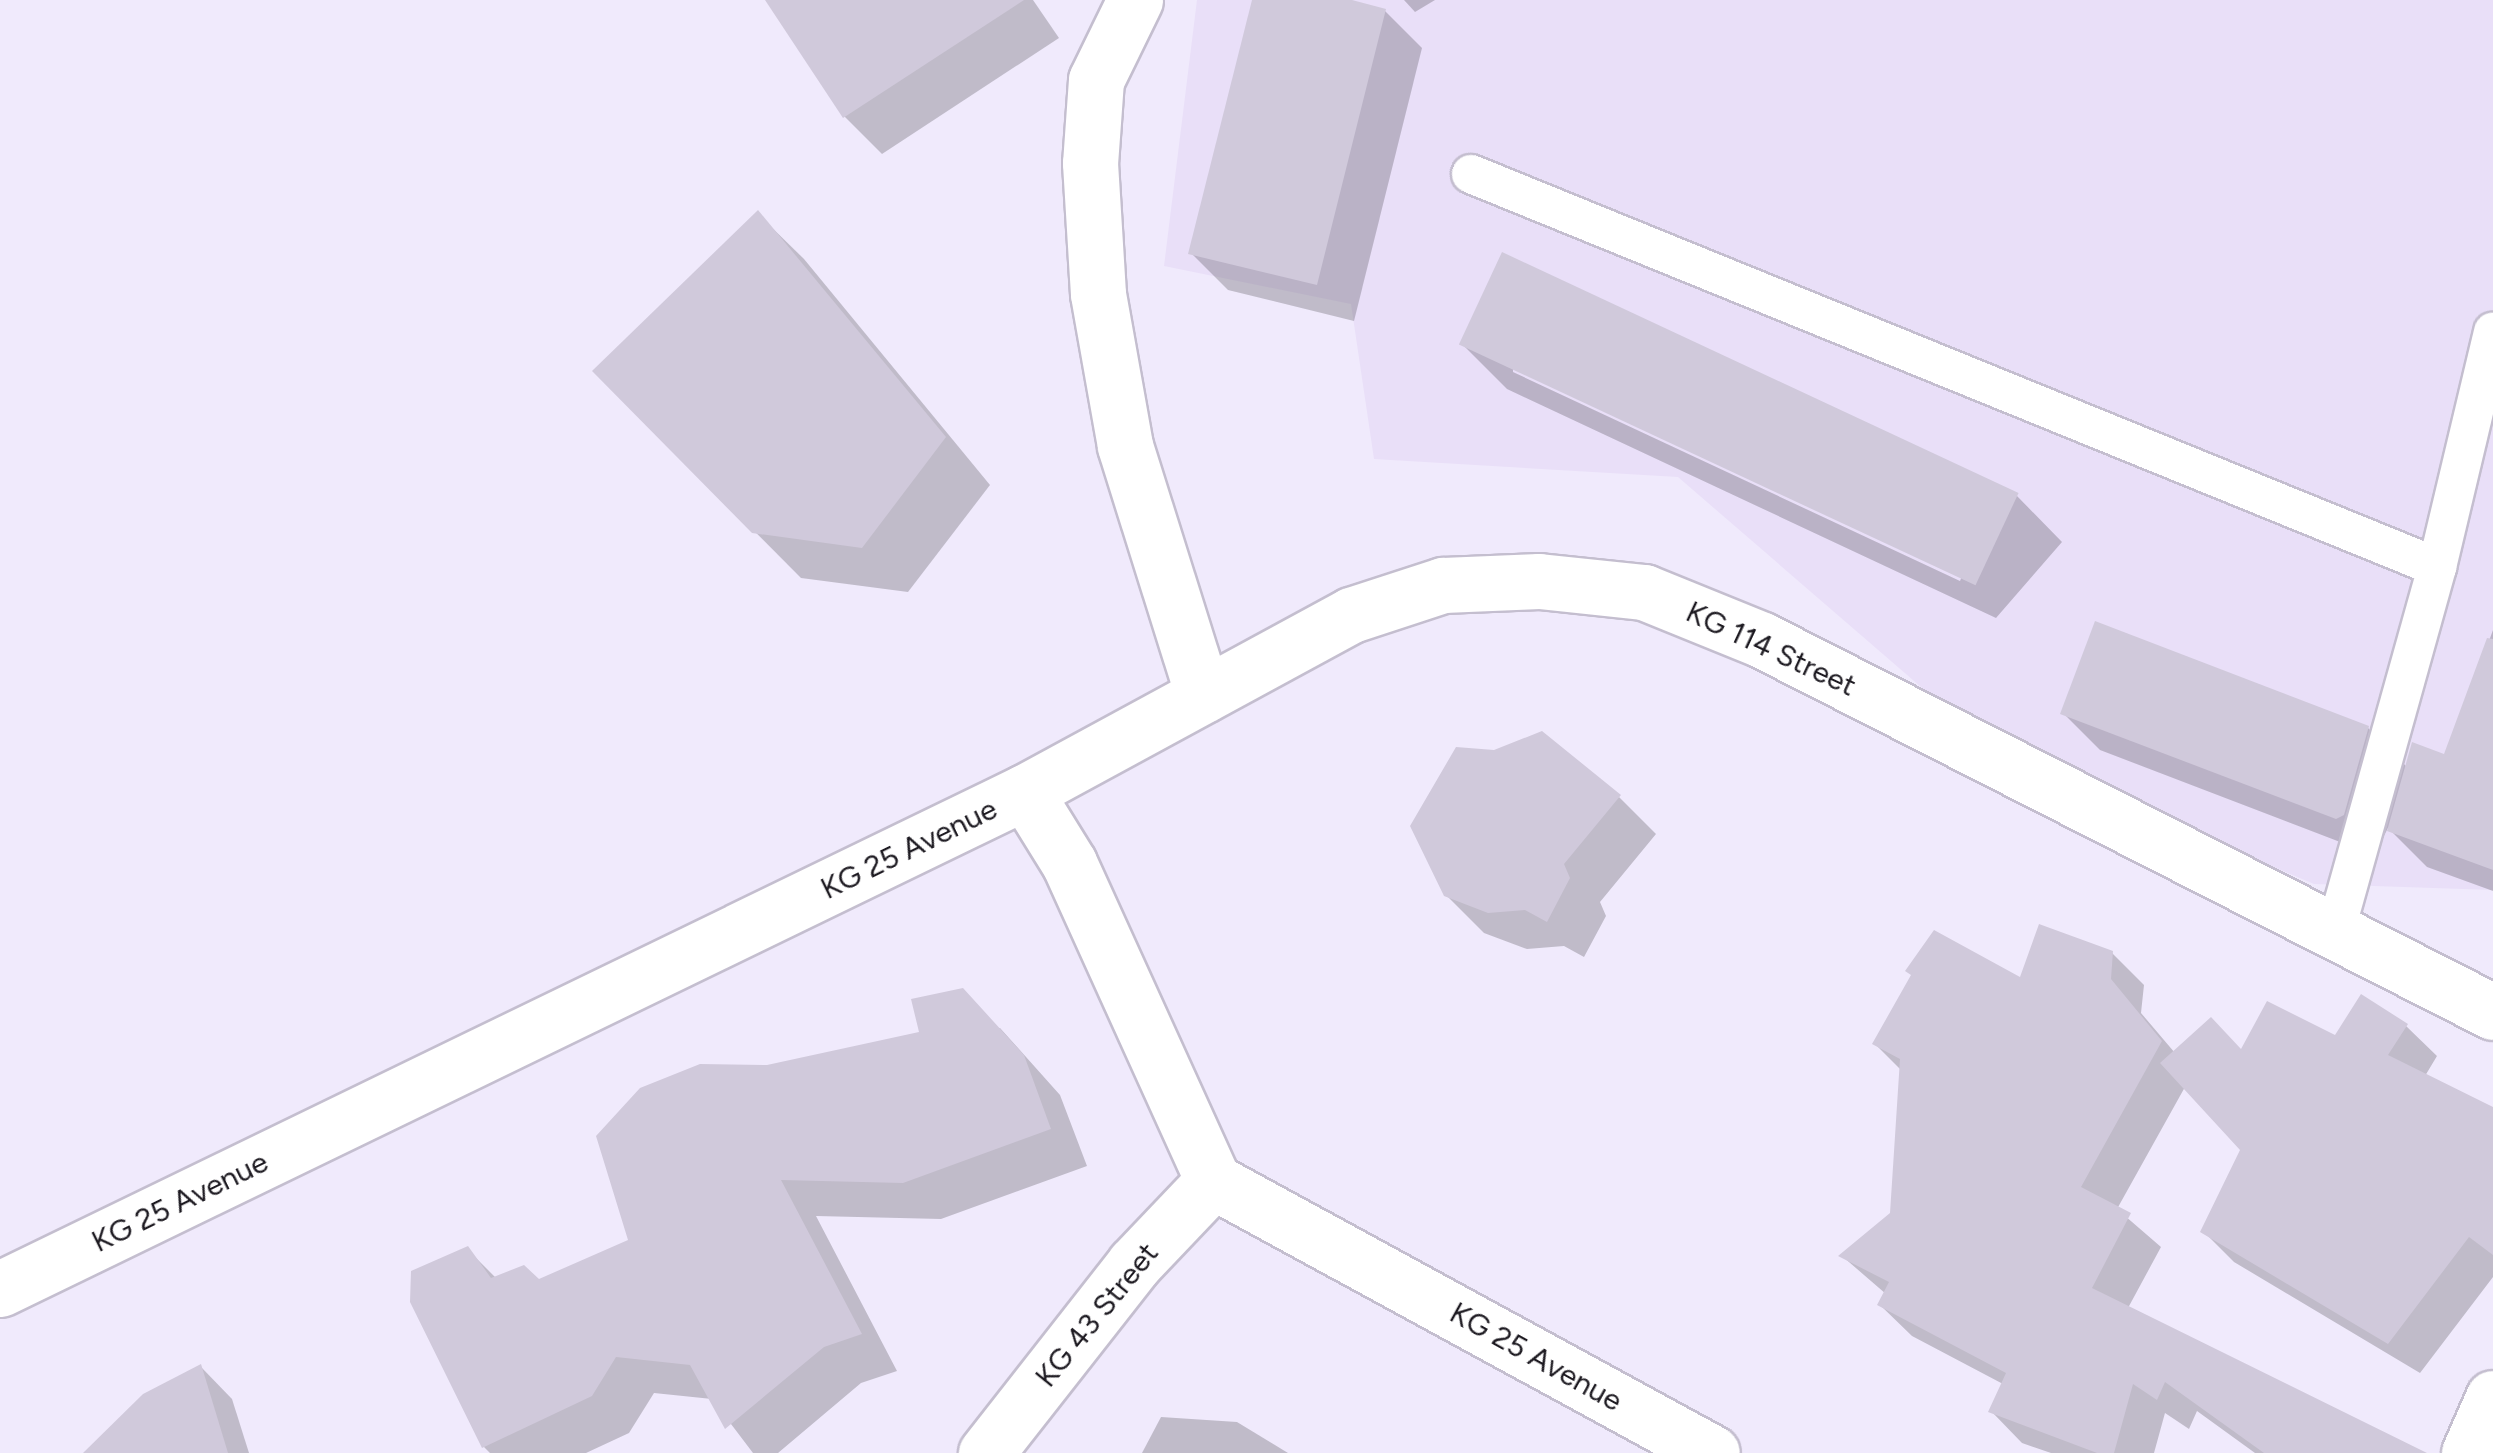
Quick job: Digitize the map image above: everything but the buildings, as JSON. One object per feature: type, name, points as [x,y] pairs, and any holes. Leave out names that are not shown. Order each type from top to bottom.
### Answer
[{"type":"street","points":[[1135,0],[1096,80],[1090,162],[1100,310],[1125,446],[1203,695]]},
{"type":"street","name":"KG 114 Street","points":[[1025,792],[1351,615],[1444,585],[1539,581],[1644,592],[1762,640],[2493,1012]]},
{"type":"street","name":"KG 25 Avenue","points":[[0,1289],[1025,792],[1069,863],[1213,1181],[1712,1453]]},
{"type":"street","name":"KG 43 Street","points":[[986,1453],[1134,1264],[1213,1181]]},
{"type":"street","points":[[2469,1453],[2493,1398]]},
{"type":"lane","points":[[1471,174],[2438,566]]},
{"type":"lane","points":[[2336,929],[2438,566],[2493,332]]},
{"type":"shaded area","points":[[1197,0],[2493,0],[2493,890],[2314,884],[1994,750],[1678,477],[1374,459],[1351,304],[1164,266]]}]
